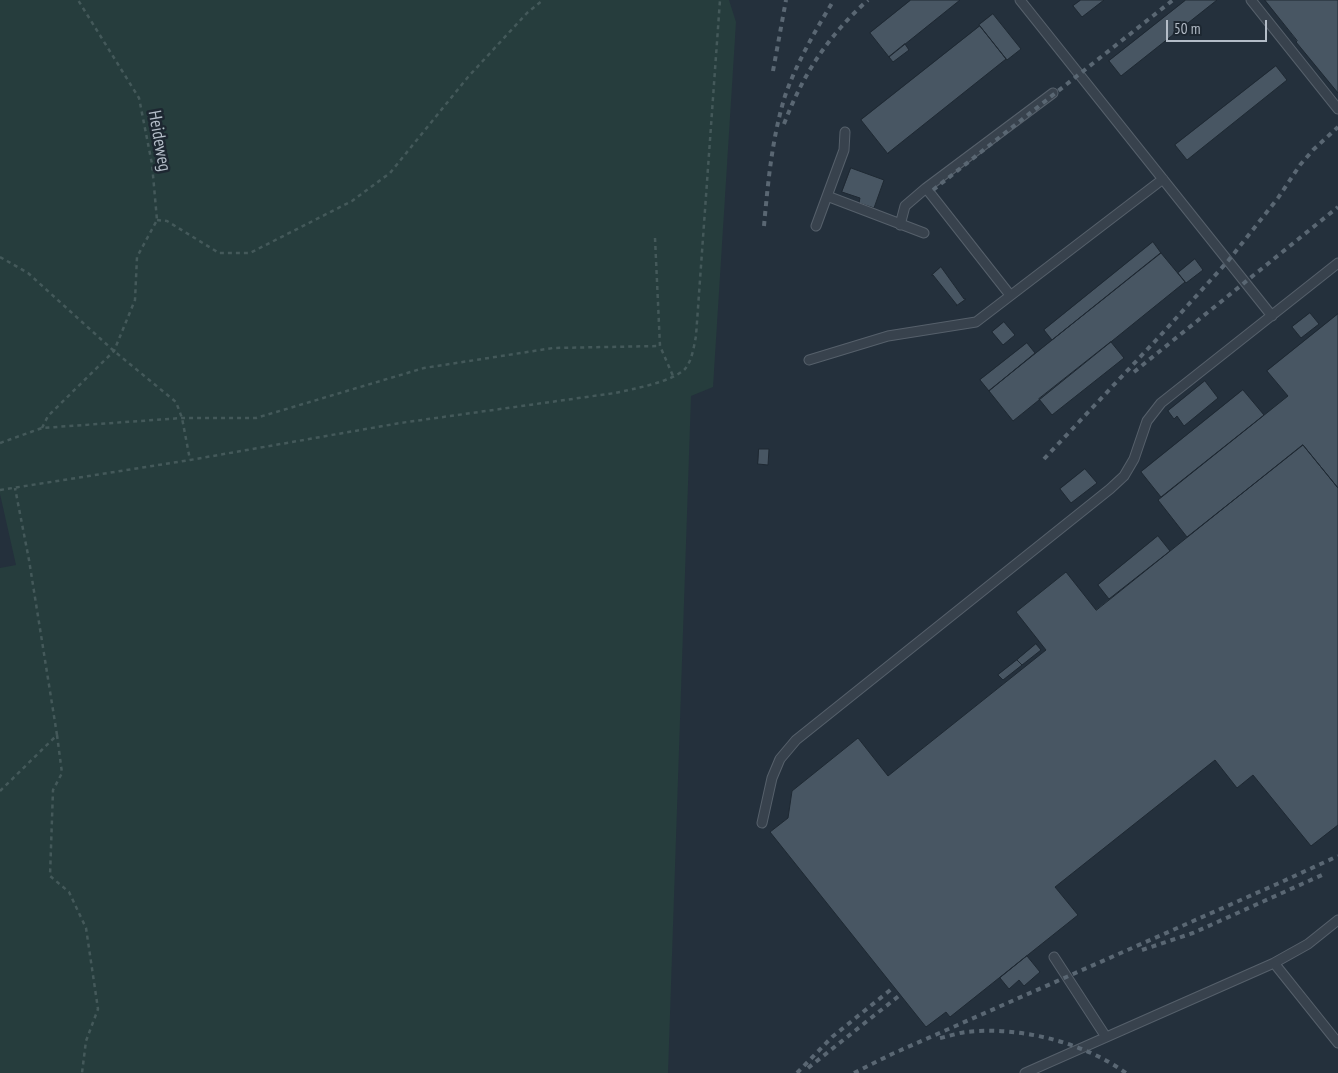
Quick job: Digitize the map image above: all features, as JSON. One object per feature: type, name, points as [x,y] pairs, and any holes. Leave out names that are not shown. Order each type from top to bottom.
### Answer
[{"type":"lane","points":[[1020,0],[1272,316]]},
{"type":"lane","points":[[1251,0],[1338,109]]},
{"type":"lane","points":[[900,224],[905,206],[1052,93]]},
{"type":"lane","points":[[816,226],[844,150],[846,132]]},
{"type":"lane","points":[[809,360],[888,336],[976,322],[1163,179]]},
{"type":"lane","points":[[926,188],[1010,295]]},
{"type":"lane","points":[[827,196],[924,233]]},
{"type":"lane","points":[[762,823],[772,778],[780,759],[796,740],[1110,489],[1124,476],[1134,458],[1146,421],[1161,403],[1338,263]]},
{"type":"lane","points":[[1025,1073],[1274,963],[1308,944],[1338,920]]},
{"type":"lane","points":[[1054,957],[1106,1038]]},
{"type":"lane","points":[[1274,963],[1338,1043]]},
{"type":"path","name":"Heideweg","points":[[78,0],[138,98],[152,164],[157,220]]},
{"type":"path","points":[[42,428],[48,416],[114,352],[135,300],[137,258],[157,220],[167,221],[219,253],[250,253],[352,201],[390,173],[468,77],[527,13],[543,0]]},
{"type":"path","points":[[0,490],[190,460],[400,423],[615,393],[647,386],[685,369],[690,359],[696,336],[720,0]]},
{"type":"path","points":[[655,238],[660,346],[673,376]]},
{"type":"path","points":[[0,257],[28,273],[114,352],[176,402],[182,418],[190,460]]},
{"type":"path","points":[[0,443],[42,428],[182,418],[256,418],[424,368],[553,348],[660,346]]},
{"type":"path","points":[[15,488],[29,560],[62,773],[53,790],[50,876],[69,892],[86,928],[98,1009],[86,1041],[82,1073]]},
{"type":"path","points":[[0,791],[56,735]]},
{"type":"green space","points":[[0,0],[729,0],[736,22],[713,387],[691,396],[668,1073],[0,1073],[0,568],[16,565],[0,494]]},
{"type":"building","points":[[911,0],[960,0],[889,57],[870,33]]},
{"type":"building","points":[[1081,0],[1104,0],[1082,17],[1073,6]]},
{"type":"building","points":[[1186,0],[1217,0],[1121,76],[1109,61]]},
{"type":"building","points":[[1265,0],[1338,0],[1338,93],[1296,42]]},
{"type":"building","points":[[993,14],[1021,49],[1007,60],[979,25]]},
{"type":"building","points":[[980,26],[1006,59],[888,154],[861,120]]},
{"type":"building","points":[[905,44],[909,50],[893,62],[889,57]]},
{"type":"building","points":[[1276,66],[1287,80],[1187,160],[1175,145]]},
{"type":"building","points":[[851,168],[884,180],[874,208],[859,203],[860,198],[842,192]]},
{"type":"building","points":[[1153,242],[1161,253],[1052,340],[1044,330]]},
{"type":"building","points":[[1161,253],[1185,282],[1013,421],[989,391]]},
{"type":"building","points":[[1195,259],[1203,270],[1186,283],[1178,273]]},
{"type":"building","points":[[941,267],[964,299],[966,299],[956,306],[932,275]]},
{"type":"building","points":[[1310,313],[1319,324],[1301,338],[1292,327]]},
{"type":"building","points":[[1338,314],[1338,488],[1303,445],[1187,537],[1158,500],[1288,396],[1267,371]]},
{"type":"building","points":[[1004,322],[1015,335],[1003,345],[992,332]]},
{"type":"building","points":[[1111,342],[1124,358],[1052,415],[1039,399]]},
{"type":"building","points":[[1027,343],[1035,353],[989,391],[980,380]]},
{"type":"building","points":[[1205,381],[1218,398],[1184,426],[1177,416],[1174,419],[1168,411]]},
{"type":"building","points":[[1243,390],[1264,415],[1161,497],[1141,472]]},
{"type":"building","points":[[1303,445],[1338,488],[1338,825],[1311,846],[1253,775],[1237,788],[1215,760],[1055,887],[1078,915],[950,1017],[946,1012],[926,1027],[770,832],[788,818],[792,791],[858,738],[888,776],[1046,650],[1016,612],[1066,572],[1096,610]]},
{"type":"building","points":[[759,449],[769,449],[768,465],[758,464]]},
{"type":"building","points":[[1085,469],[1097,483],[1071,503],[1060,489]]},
{"type":"building","points":[[1158,536],[1170,551],[1109,599],[1098,585]]},
{"type":"building","points":[[1036,644],[1041,650],[1022,665],[1017,660]]},
{"type":"building","points":[[1017,660],[1022,665],[1003,680],[998,675]]},
{"type":"building","points":[[1027,956],[1040,972],[1024,986],[1019,980],[1009,989],[1000,978]]},
{"type":"railway","points":[[773,71],[786,0]]},
{"type":"railway","points":[[764,226],[774,144],[785,96],[807,47],[834,0]]},
{"type":"railway","points":[[784,124],[808,72],[818,57],[841,28],[868,0]]},
{"type":"railway","points":[[933,190],[1173,0]]},
{"type":"railway","points":[[1044,459],[1228,261],[1278,198],[1300,165],[1338,127]]},
{"type":"railway","points":[[1134,372],[1338,207]]},
{"type":"railway","points":[[854,1073],[892,1054],[1338,856]]},
{"type":"railway","points":[[1142,950],[1193,933],[1322,875]]},
{"type":"railway","points":[[797,1073],[832,1037],[894,987]]},
{"type":"railway","points":[[808,1068],[900,995]]},
{"type":"railway","points":[[940,1038],[963,1032],[986,1031],[1029,1034],[1070,1045],[1090,1053],[1126,1073]]}]
